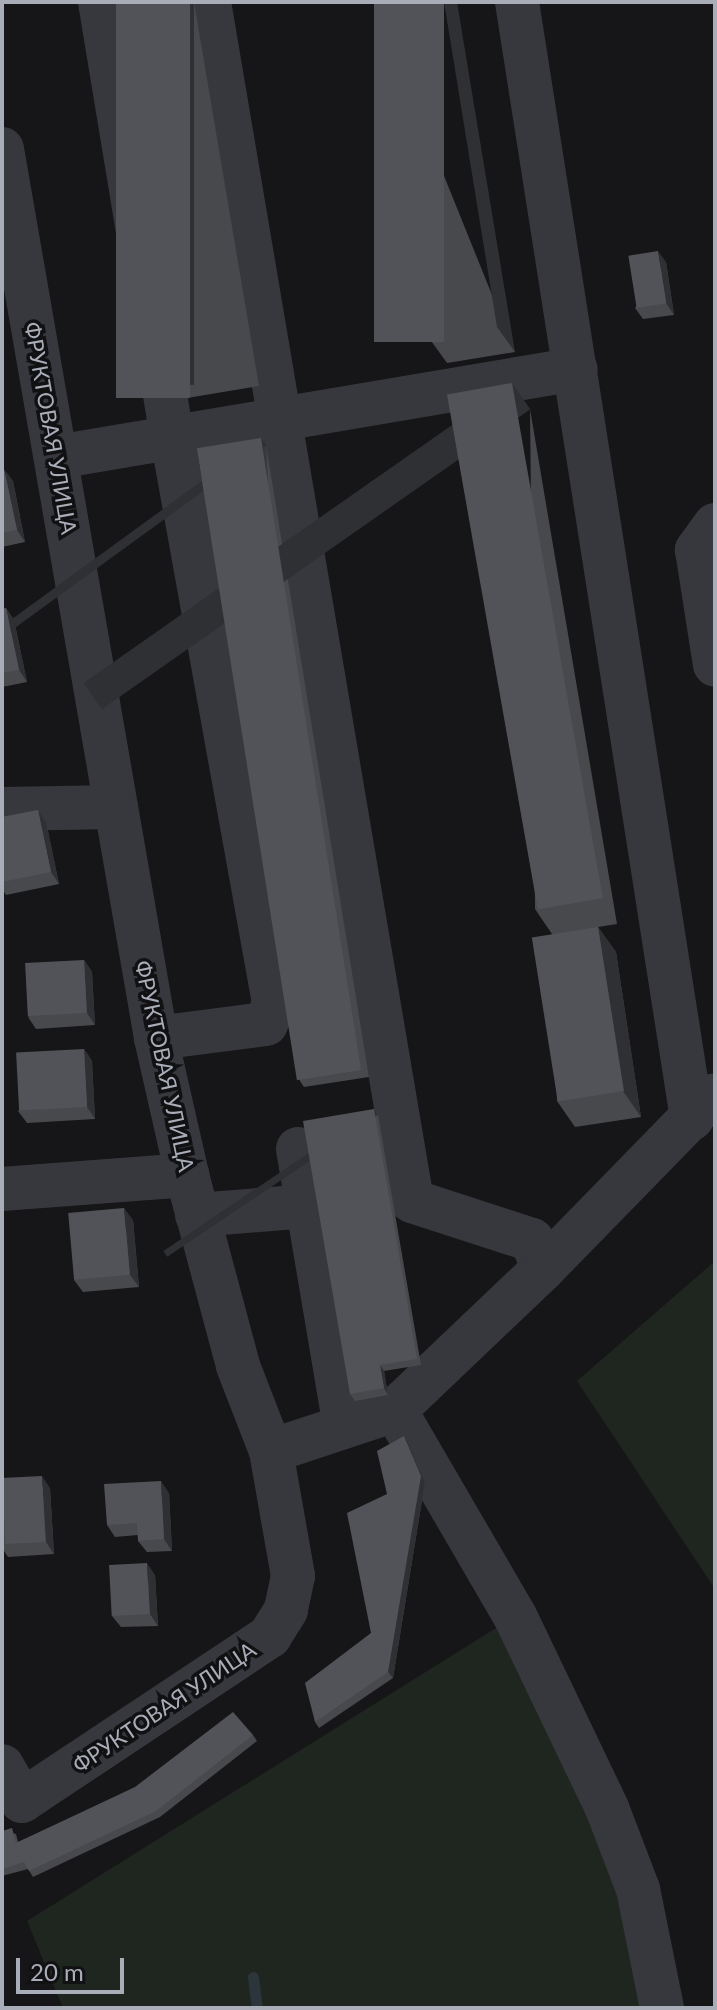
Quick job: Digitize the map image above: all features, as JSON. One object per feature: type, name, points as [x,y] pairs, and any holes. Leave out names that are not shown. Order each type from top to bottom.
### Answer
[{"type":"street","points":[[100,2],[172,437],[274,1003],[266,1024],[156,1038]]},
{"type":"street","points":[[209,2],[282,418],[412,1201],[532,1240],[543,1269]]},
{"type":"street","points":[[271,1451],[395,1410],[543,1269],[704,1106],[576,369],[517,2]]},
{"type":"street","name":"ФРУКТОВАЯ УЛИЦА","points":[[2,149],[156,1038],[192,1195],[238,1366],[271,1451],[293,1576],[286,1610],[270,1636],[9,1791]]},
{"type":"street","points":[[57,457],[576,369]]},
{"type":"street","points":[[715,525],[697,550],[715,665]]},
{"type":"street","points":[[2,809],[116,807]]},
{"type":"street","points":[[298,1149],[345,1426]]},
{"type":"street","points":[[2,1189],[192,1195],[308,1206]]},
{"type":"street","points":[[395,1410],[515,1616],[607,1808],[638,1889],[662,2008]]},
{"type":"shaded area","points":[[715,1261],[715,1589],[577,1381]]},
{"type":"shaded area","points":[[515,1616],[662,2008],[63,2008],[27,1921]]},
{"type":"building","points":[[116,2],[190,2],[190,398],[116,398]]},
{"type":"building","points":[[374,2],[444,2],[444,342],[374,342]]},
{"type":"building","points":[[658,251],[666,303],[637,308],[628,256]]},
{"type":"building","points":[[512,383],[603,898],[538,910],[447,394]]},
{"type":"building","points":[[261,438],[361,1070],[297,1080],[197,448]]},
{"type":"building","points":[[2,469],[17,530],[2,533]]},
{"type":"building","points":[[6,608],[19,670],[2,673],[2,609]]},
{"type":"building","points":[[38,810],[51,872],[2,882],[2,817]]},
{"type":"building","points":[[598,927],[624,1091],[558,1101],[532,937]]},
{"type":"building","points":[[84,960],[87,1013],[28,1016],[25,963]]},
{"type":"building","points":[[84,1049],[87,1107],[19,1110],[16,1053]]},
{"type":"building","points":[[374,1109],[417,1359],[380,1365],[384,1388],[350,1394],[303,1121]]},
{"type":"building","points":[[124,1208],[130,1275],[74,1280],[68,1213]]},
{"type":"building","points":[[404,1436],[421,1476],[388,1672],[315,1722],[305,1683],[371,1633],[347,1513],[387,1494],[377,1451]]},
{"type":"building","points":[[42,1476],[45,1542],[6,1544],[2,1478]]},
{"type":"building","points":[[161,1481],[164,1539],[138,1541],[137,1523],[107,1525],[104,1484]]},
{"type":"building","points":[[147,1563],[150,1614],[112,1616],[109,1565]]},
{"type":"building","points":[[233,1712],[253,1735],[156,1811],[29,1871],[24,1862],[2,1869],[2,1831],[12,1828],[16,1843],[135,1787]]},
{"type":"waterway","points":[[253,1977],[257,2008]]}]
